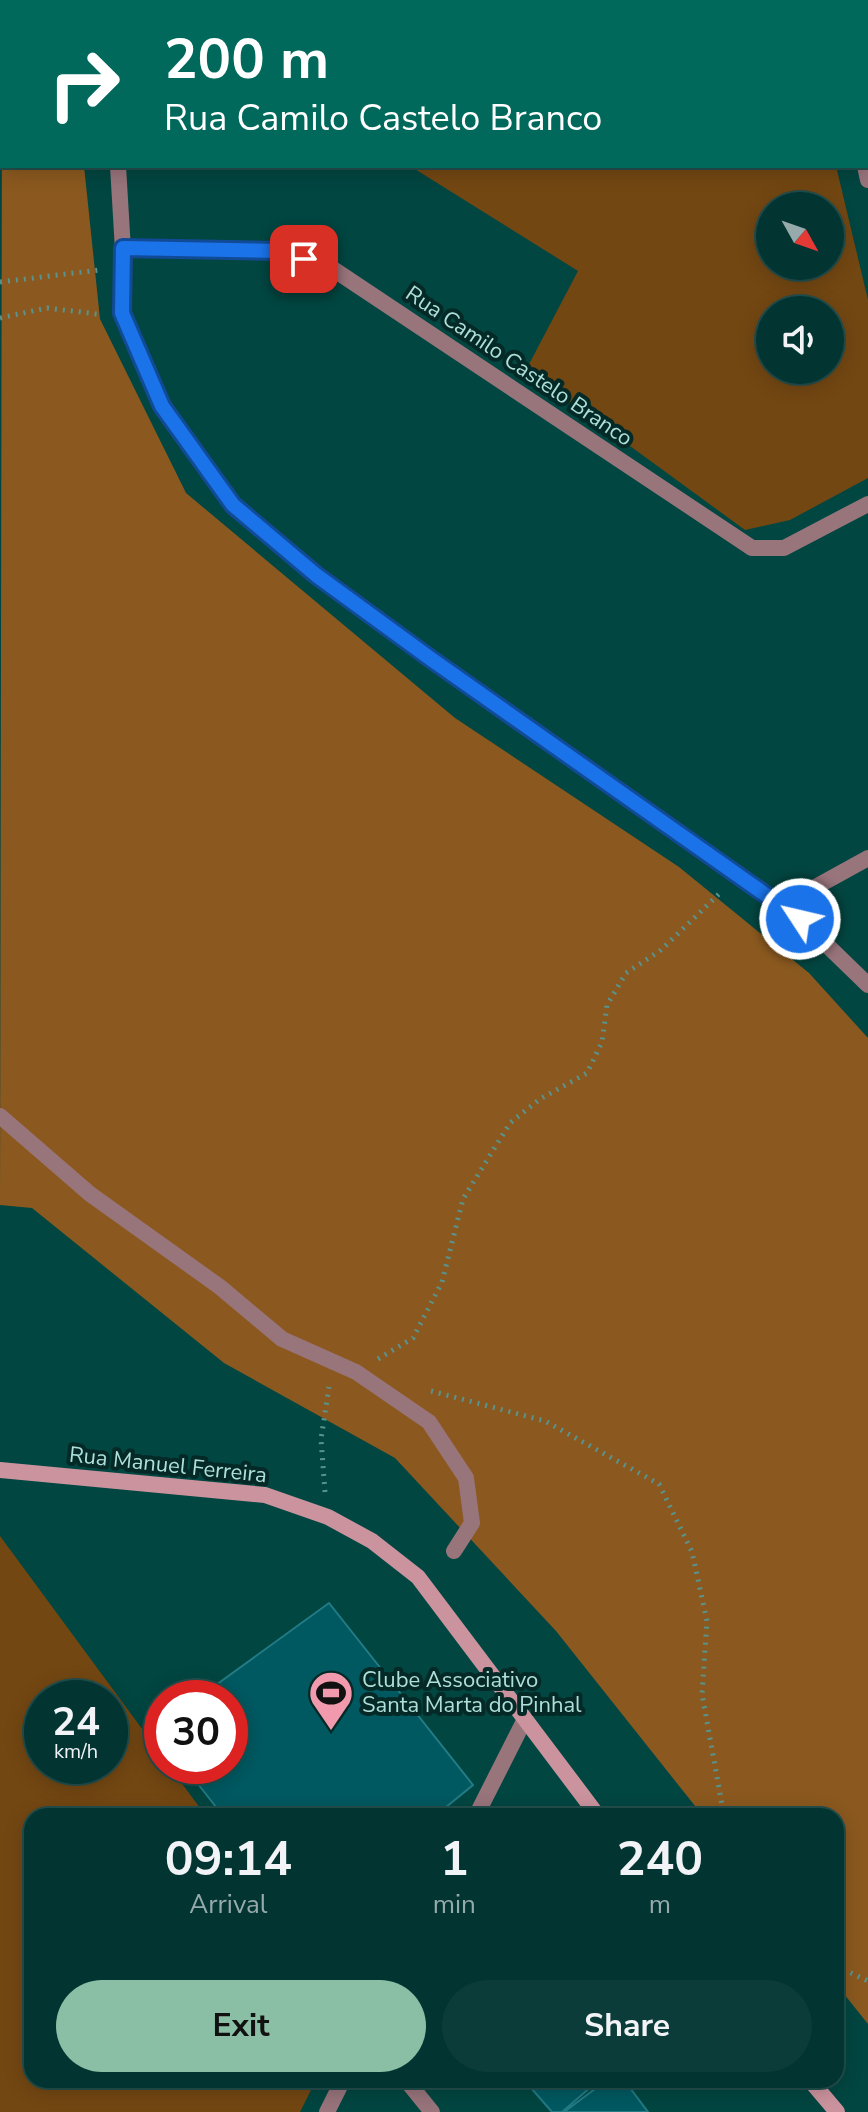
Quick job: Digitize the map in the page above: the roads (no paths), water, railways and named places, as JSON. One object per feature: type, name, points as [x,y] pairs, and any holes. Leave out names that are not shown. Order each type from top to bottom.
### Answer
[{"type":"street","points":[[118,168],[124,267],[122,313],[162,406],[233,505],[316,575],[781,906],[868,985]]},
{"type":"street","name":"Rua Camilo Castelo Branco","points":[[123,248],[277,251],[330,267],[752,548],[784,548],[868,504]]},
{"type":"street","points":[[781,906],[868,858]]},
{"type":"street","points":[[0,1116],[90,1194],[220,1287],[282,1339],[356,1372],[429,1422],[466,1478],[472,1523],[454,1551]]},
{"type":"street","name":"Rua Manuel Ferreira","points":[[0,1470],[265,1495],[328,1517],[372,1541],[418,1577],[592,1808]]},
{"type":"street","points":[[480,1808],[524,1721]]},
{"type":"street","points":[[327,2112],[339,2088]]},
{"type":"street","points":[[412,2088],[432,2112]]},
{"type":"street","points":[[817,2088],[837,2112]]},
{"type":"place","name":"Clube Associativo Santa Marta do Pinhal","points":[[331,1732]]}]
